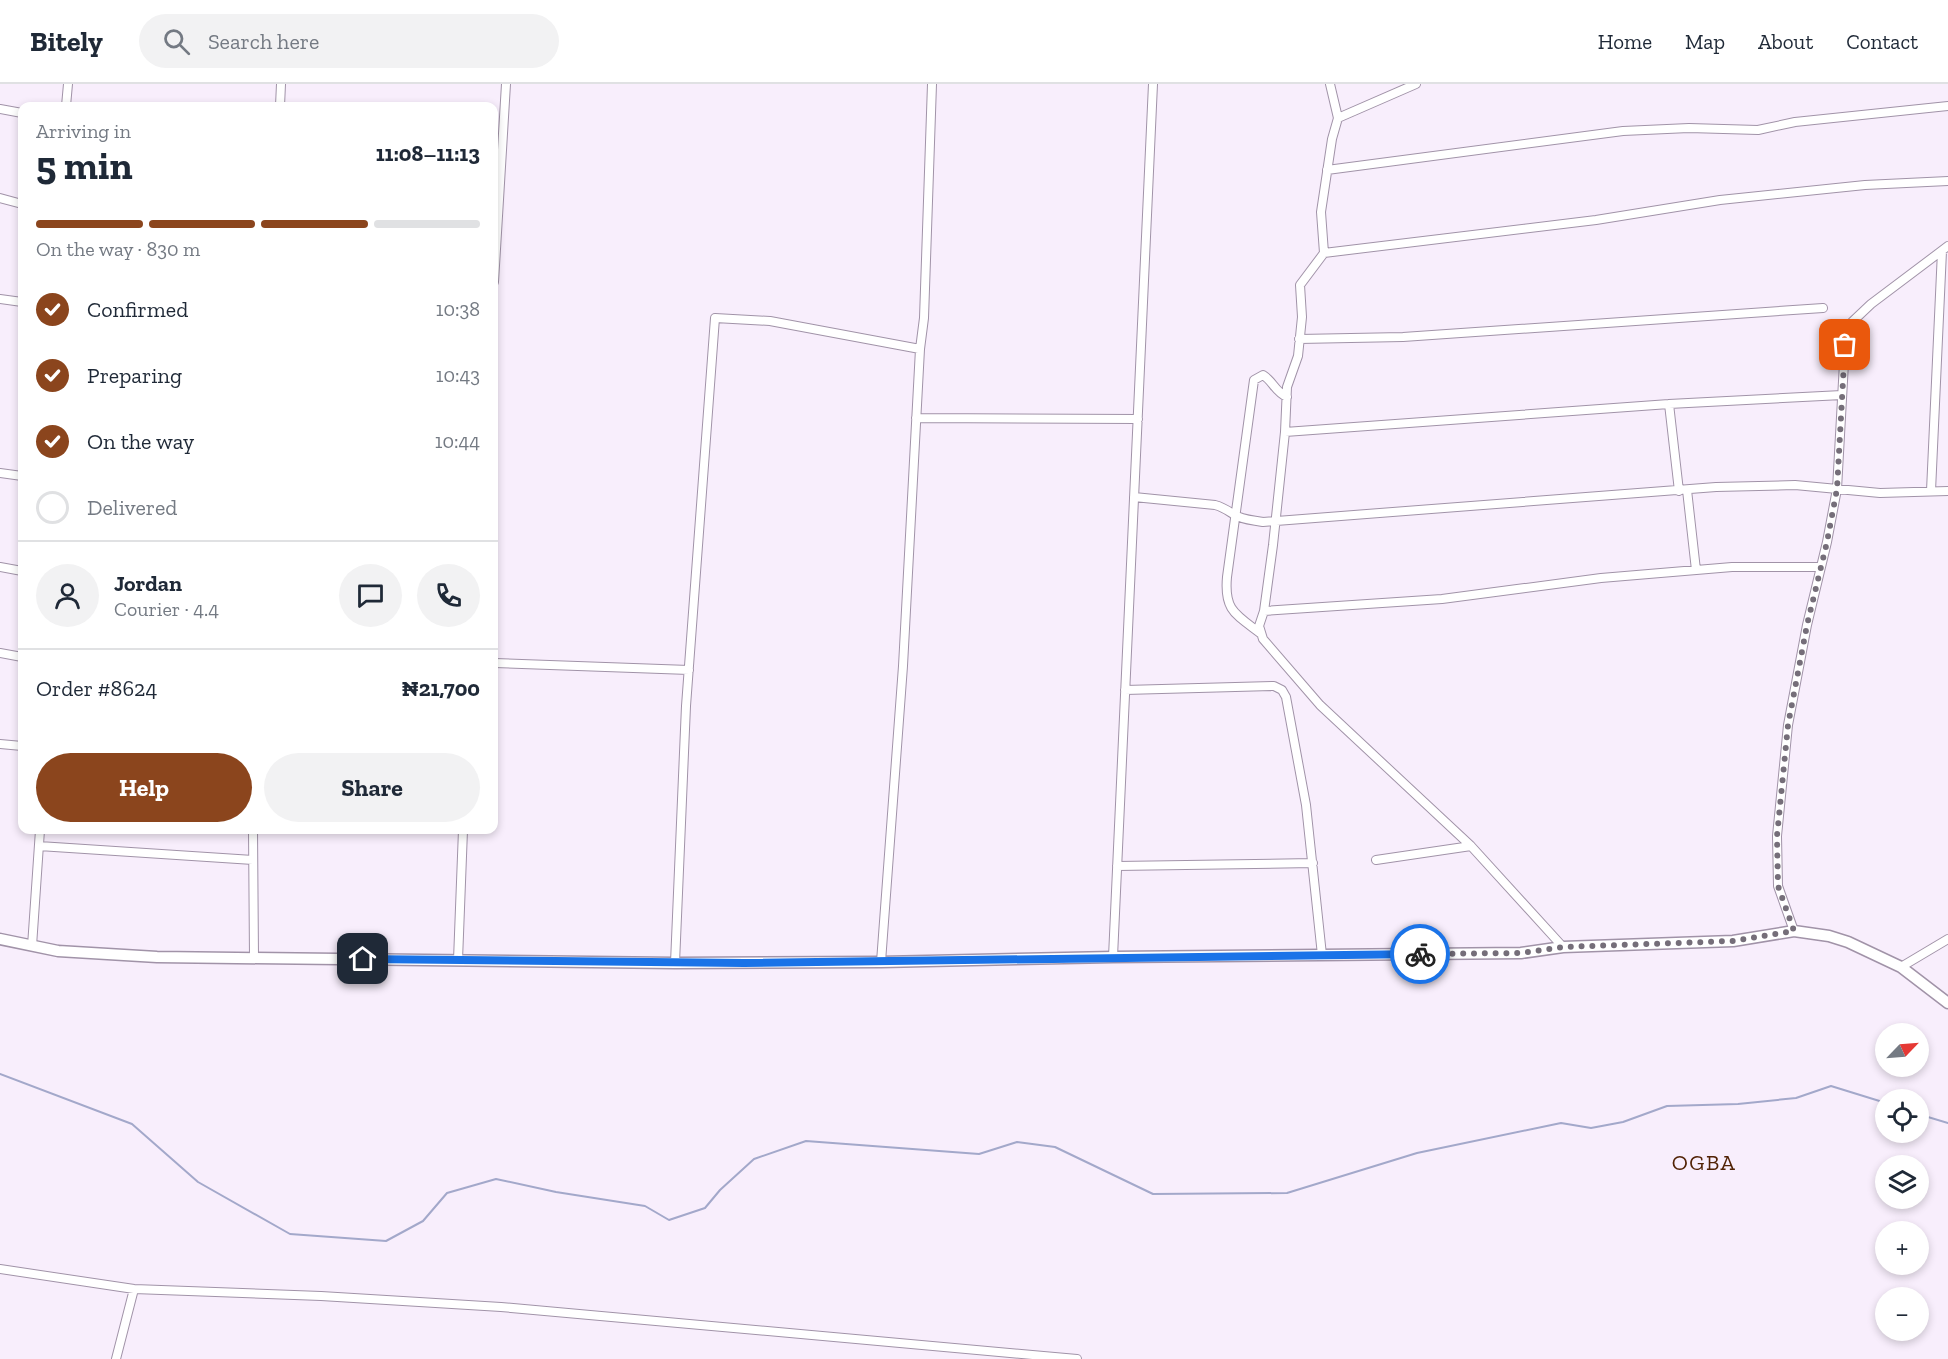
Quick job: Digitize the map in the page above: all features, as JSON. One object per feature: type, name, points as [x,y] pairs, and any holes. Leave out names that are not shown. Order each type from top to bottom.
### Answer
[{"type":"street","points":[[66,102],[68,84]]},
{"type":"street","points":[[280,102],[281,84]]},
{"type":"street","points":[[498,190],[506,84]]},
{"type":"street","points":[[881,962],[902,677],[920,349],[924,318],[932,84]]},
{"type":"street","points":[[1113,957],[1153,84]]},
{"type":"street","points":[[1260,633],[1259,624],[1264,611],[1285,432],[1287,387],[1298,356],[1302,317],[1300,285],[1324,253],[1322,212],[1332,139],[1338,118],[1330,84]]},
{"type":"street","points":[[1338,118],[1416,84]]},
{"type":"street","points":[[1327,170],[1623,130],[1689,128],[1758,130],[1795,122],[1948,106]]},
{"type":"street","points":[[0,109],[18,112]]},
{"type":"street","points":[[498,134],[503,134]]},
{"type":"street","points":[[1324,253],[1596,220],[1720,200],[1865,185],[1948,181]]},
{"type":"street","points":[[0,198],[18,203]]},
{"type":"street","points":[[1794,931],[1778,886],[1777,836],[1788,725],[1837,489],[1845,345],[1851,322],[1871,304],[1945,249]]},
{"type":"street","points":[[1931,492],[1945,249]]},
{"type":"street","points":[[0,299],[18,301]]},
{"type":"street","points":[[1299,339],[1403,337],[1823,308]]},
{"type":"street","points":[[675,963],[689,670],[715,318],[770,321],[920,349]]},
{"type":"street","points":[[1287,397],[1277,392],[1268,378],[1263,375],[1254,380],[1225,595],[1230,607],[1260,633],[1320,705],[1471,846],[1563,947]]},
{"type":"street","points":[[1285,432],[1669,404],[1842,395]]},
{"type":"street","points":[[1669,404],[1696,570]]},
{"type":"street","points":[[916,418],[1138,419]]},
{"type":"street","points":[[0,473],[18,475]]},
{"type":"street","points":[[1134,497],[1215,505],[1225,507],[1234,515],[1263,522],[1683,490],[1795,485],[1880,493],[1948,491]]},
{"type":"street","points":[[0,567],[18,570]]},
{"type":"street","points":[[1264,611],[1442,599],[1601,578],[1732,567],[1821,567]]},
{"type":"street","points":[[0,653],[18,656]]},
{"type":"street","points":[[498,663],[689,670]]},
{"type":"street","points":[[1125,690],[1275,686],[1282,690],[1286,697],[1305,805],[1322,955]]},
{"type":"street","points":[[0,744],[18,746]]},
{"type":"street","points":[[32,946],[40,834]]},
{"type":"street","points":[[253,834],[254,958]]},
{"type":"street","points":[[458,960],[463,834]]},
{"type":"street","points":[[39,846],[253,860]]},
{"type":"street","points":[[1376,860],[1471,846]]},
{"type":"street","points":[[1117,867],[1313,863]]},
{"type":"street","points":[[0,939],[58,951],[157,957],[675,963],[1521,953],[1563,947],[1732,941],[1794,931],[1829,936],[1848,942],[1901,968],[1948,1003]]},
{"type":"street","points":[[1901,968],[1948,939]]},
{"type":"street","points":[[0,1269],[134,1289],[321,1296],[501,1307],[1077,1359]]},
{"type":"street","points":[[116,1359],[134,1289]]},
{"type":"waterway","points":[[0,1074],[132,1124],[198,1182],[290,1234],[386,1241],[423,1221],[447,1193],[496,1179],[556,1192],[645,1206],[669,1220],[705,1208],[720,1190],[754,1159],[806,1141],[979,1154],[1017,1142],[1055,1147],[1153,1194],[1287,1193],[1417,1153],[1561,1123],[1591,1128],[1623,1122],[1667,1106],[1738,1104],[1796,1098],[1831,1086],[1875,1100]]},
{"type":"waterway","points":[[1929,1117],[1948,1123]]},
{"type":"way so far","points":[[1420,954],[1521,953],[1563,947],[1732,941],[1794,931],[1778,886],[1777,836],[1788,725],[1837,489],[1845,345]]},
{"type":"district","name":"OGBA","points":[[1704,1162]]},
{"type":"route","points":[[363,959],[744,963],[1420,954]]}]
